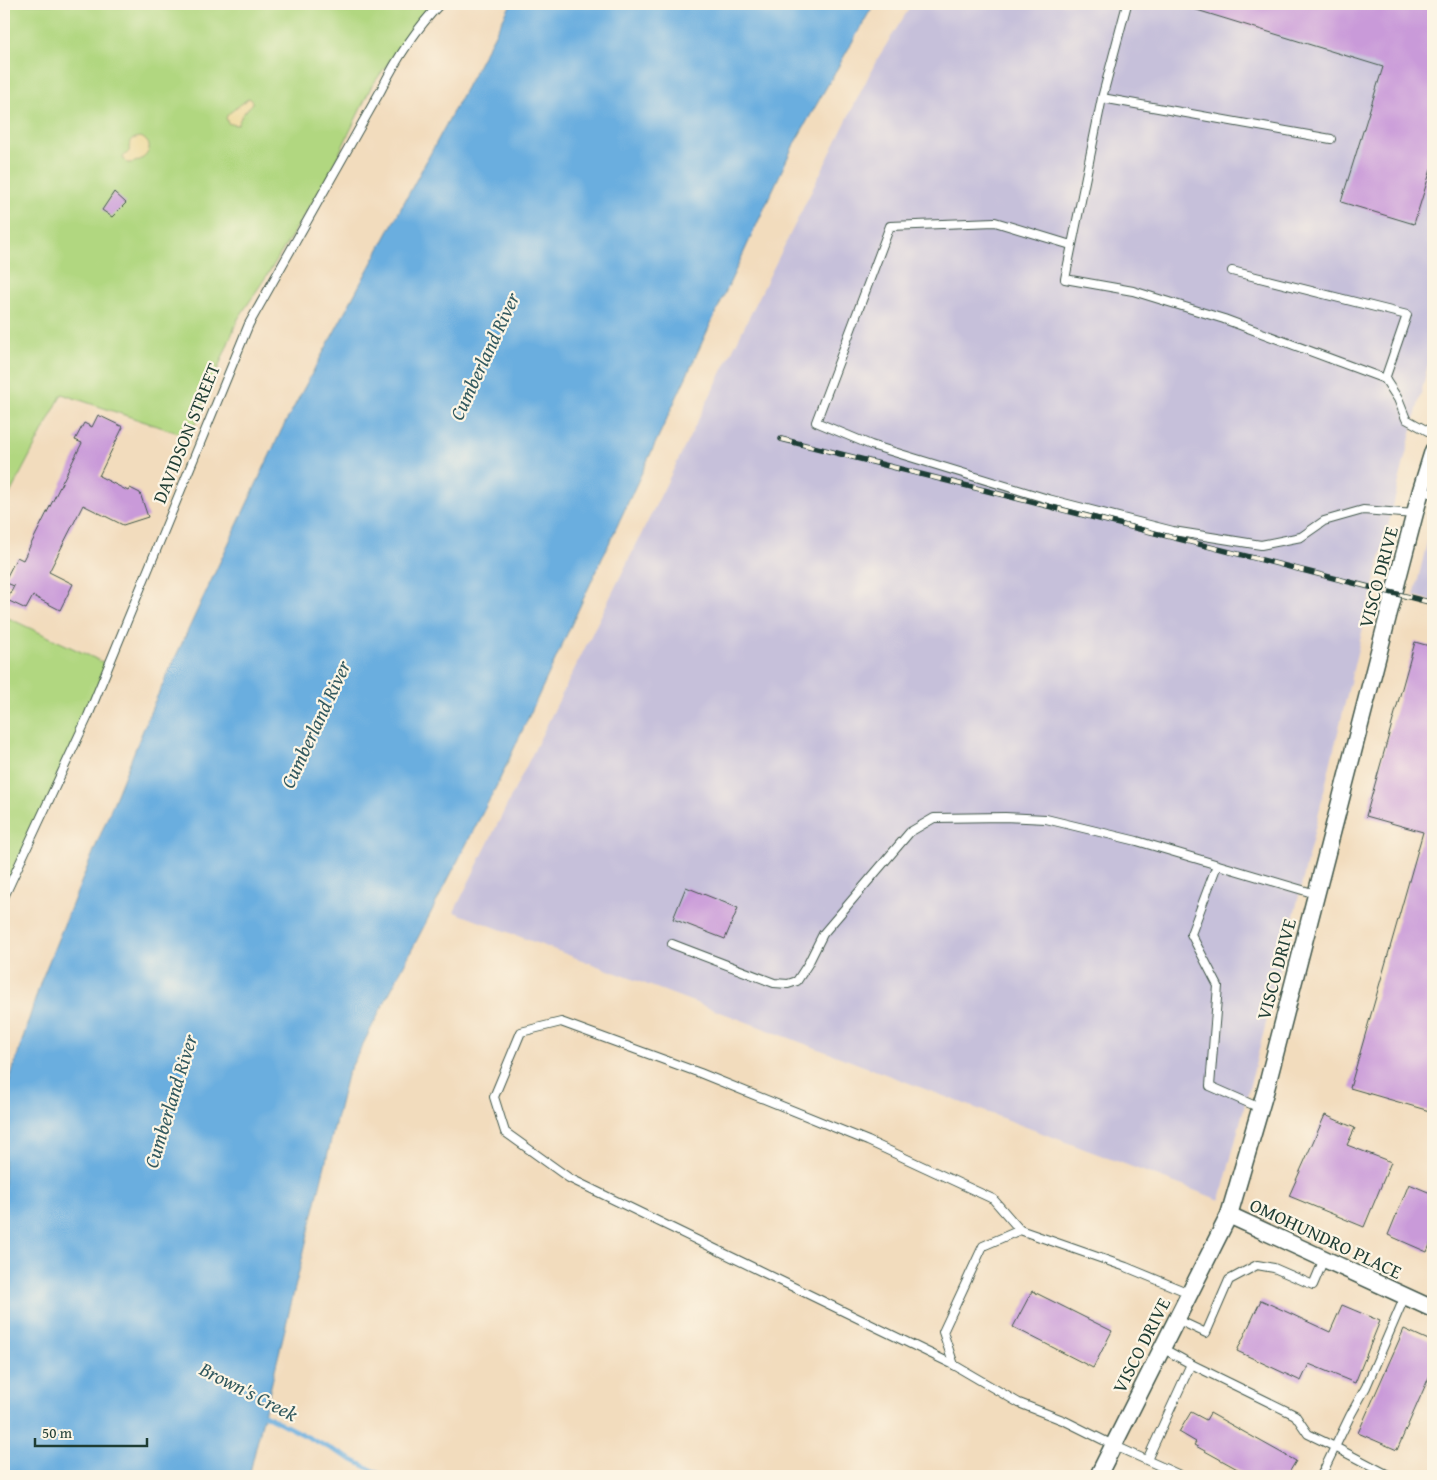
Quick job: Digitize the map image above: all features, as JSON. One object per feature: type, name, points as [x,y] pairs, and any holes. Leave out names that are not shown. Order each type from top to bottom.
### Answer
[{"type":"street","name":"VISCO DRIVE","points":[[1098,1476],[1228,1215],[1266,1089],[1415,514],[1427,492],[1433,450]]},
{"type":"street","name":"OMOHUNDRO PLACE","points":[[1228,1215],[1433,1309]]},
{"type":"lane","name":"DAVIDSON STREET","points":[[4,897],[88,716],[249,324],[408,42],[440,4]]},
{"type":"lane","points":[[1127,4],[1102,98],[1065,278],[1134,291],[1224,319],[1385,379],[1398,399],[1406,419],[1433,434]]},
{"type":"lane","points":[[1102,98],[1332,139]]},
{"type":"lane","points":[[1071,245],[995,222],[890,226],[816,422],[871,445],[1048,499],[1173,531],[1261,545],[1301,537],[1324,521],[1363,510],[1415,514]]},
{"type":"lane","points":[[1232,271],[1407,315],[1385,379]]},
{"type":"lane","points":[[672,944],[774,983],[788,984],[797,981],[823,934],[910,832],[934,818],[1005,817],[1046,819],[1137,842],[1316,894]]},
{"type":"lane","points":[[1217,865],[1191,934],[1218,986],[1210,1086],[1260,1108]]},
{"type":"lane","points":[[1182,1476],[1113,1446],[1065,1421],[1019,1403],[954,1365],[569,1178],[505,1132],[494,1097],[521,1032],[561,1022],[700,1073],[868,1141],[993,1199],[1020,1230],[1126,1267],[1189,1293]]},
{"type":"lane","points":[[954,1365],[943,1332],[983,1246],[1020,1230]]},
{"type":"lane","points":[[1176,1319],[1206,1333],[1229,1280],[1257,1265],[1274,1268],[1312,1284],[1324,1259]]},
{"type":"lane","points":[[1321,1476],[1366,1387],[1405,1296]]},
{"type":"lane","points":[[1162,1348],[1295,1415],[1308,1434],[1390,1476]]},
{"type":"lane","points":[[1146,1460],[1191,1364]]},
{"type":"shaded area","points":[[912,4],[1433,4],[1433,345],[1296,908],[1220,1200],[454,912],[876,61]]},
{"type":"shaded area","points":[[1433,517],[1433,601],[1414,596]]},
{"type":"green space","points":[[4,4],[431,4],[371,87],[328,177],[238,319],[190,437],[62,394],[4,505]]},
{"type":"green space","points":[[4,616],[109,665],[4,895]]},
{"type":"sand","points":[[249,98],[253,103],[242,115],[238,124],[228,123],[226,118],[228,114]]},
{"type":"sand","points":[[141,137],[149,145],[147,154],[138,161],[127,163],[123,157],[129,151],[132,140]]},
{"type":"water","name":"Cumberland River","points":[[511,4],[874,4],[794,144],[499,781],[347,1075],[249,1476],[4,1476],[4,1098],[41,981],[154,703],[282,429]]},
{"type":"building","points":[[1188,4],[1433,4],[1433,163],[1414,224],[1341,202],[1383,67],[1187,7]]},
{"type":"building","points":[[114,192],[126,203],[112,217],[102,210]]},
{"type":"building","points":[[98,415],[123,427],[99,476],[128,491],[130,488],[140,493],[148,517],[123,525],[83,505],[49,572],[73,584],[60,610],[33,596],[26,609],[7,600],[14,586],[4,582],[17,557],[23,560],[82,443],[75,440],[84,423],[92,427]]},
{"type":"building","points":[[1415,642],[1433,647],[1433,1112],[1350,1088],[1423,832],[1366,816]]},
{"type":"building","points":[[686,887],[738,908],[725,939],[673,919]]},
{"type":"building","points":[[1325,1115],[1355,1128],[1347,1145],[1391,1162],[1364,1227],[1289,1196]]},
{"type":"building","points":[[1409,1184],[1433,1194],[1433,1237],[1427,1252],[1388,1235]]},
{"type":"building","points":[[1032,1291],[1112,1331],[1093,1368],[1013,1327]]},
{"type":"building","points":[[1261,1300],[1330,1332],[1342,1305],[1380,1321],[1355,1383],[1309,1364],[1301,1381],[1237,1351]]},
{"type":"building","points":[[1404,1329],[1433,1342],[1433,1368],[1397,1450],[1358,1433]]},
{"type":"building","points":[[1191,1412],[1206,1420],[1210,1413],[1296,1461],[1287,1476],[1250,1476],[1194,1445],[1196,1442],[1179,1432]]},
{"type":"waterway","name":"Brown's Creek","points":[[259,1412],[384,1476]]},
{"type":"railway","points":[[781,439],[1433,603]]}]
